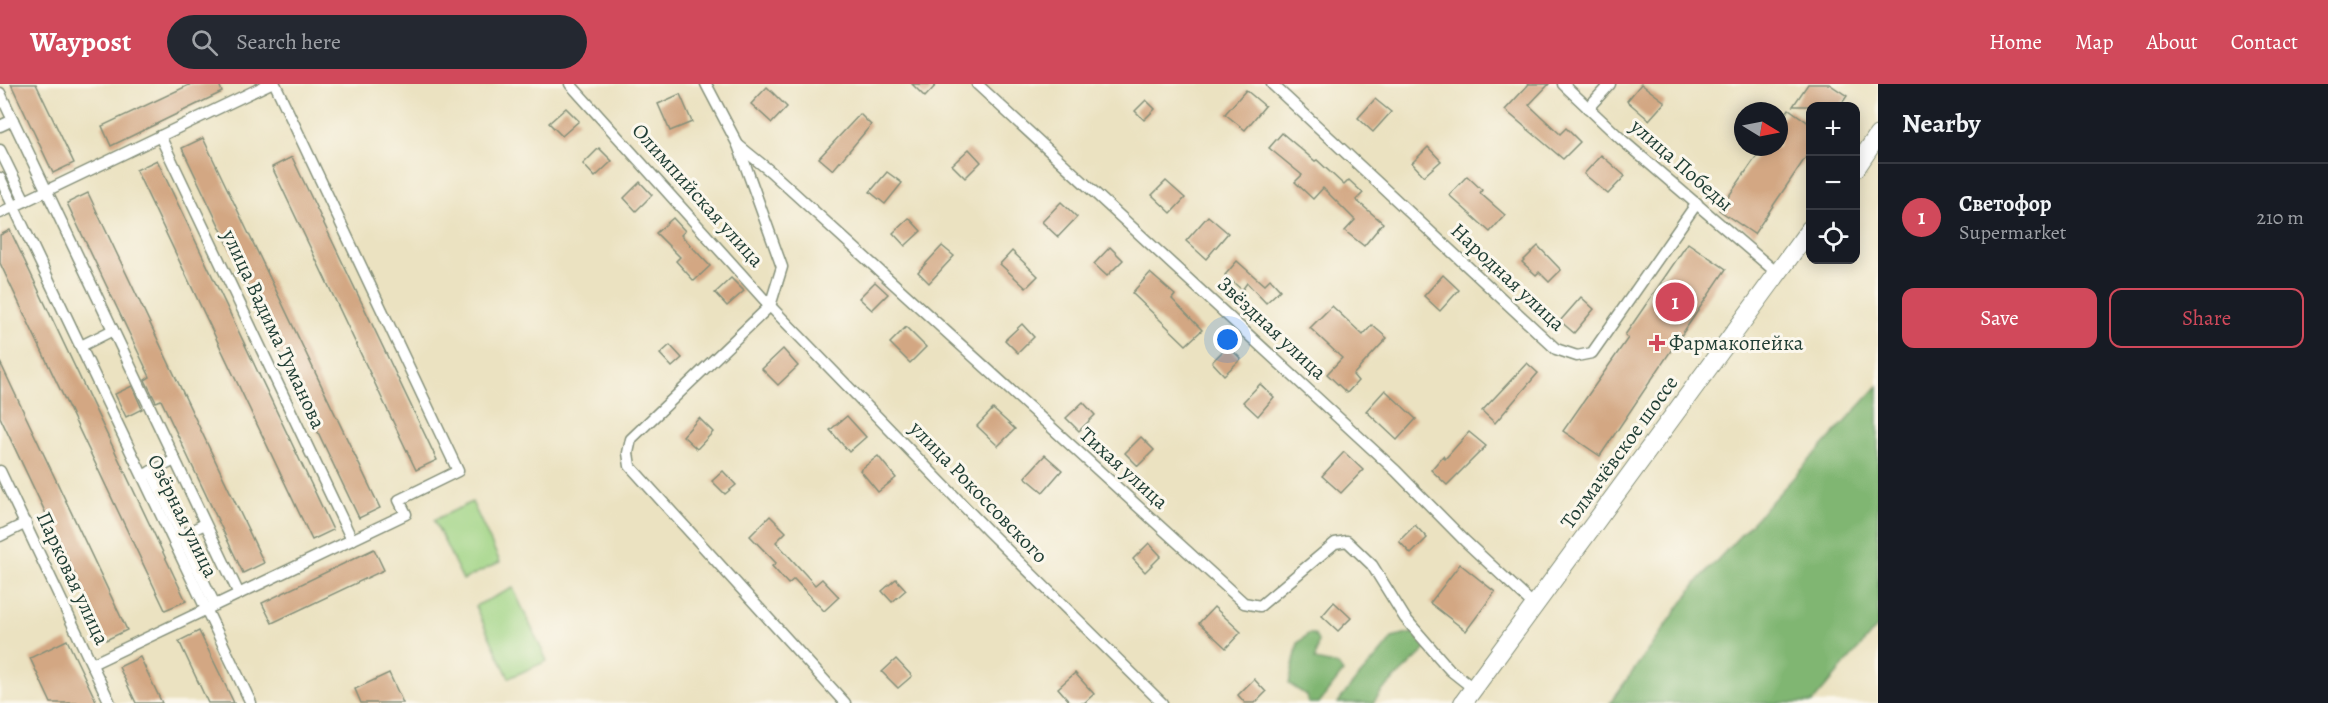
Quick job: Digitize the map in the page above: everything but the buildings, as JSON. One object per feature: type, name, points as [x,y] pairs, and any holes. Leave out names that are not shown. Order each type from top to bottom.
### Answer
[{"type":"main road","points":[[1860,162],[1878,135]]},
{"type":"main road","name":"Толмачёвское шоссе","points":[[1469,696],[1806,234]]},
{"type":"street","points":[[0,213],[269,84]]},
{"type":"street","points":[[92,664],[406,514],[399,500],[458,471],[275,84]]},
{"type":"street","name":"Олимпийская улица","points":[[570,84],[770,306]]},
{"type":"street","points":[[706,84],[738,145],[782,267],[770,306],[631,439],[628,453],[630,466],[845,703]]},
{"type":"street","name":"Звёздная улица","points":[[977,84],[1396,471],[1465,541],[1535,606]]},
{"type":"street","name":"Народная улица","points":[[1272,84],[1556,349],[1577,356],[1592,353],[1697,203]]},
{"type":"street","name":"улица Победы","points":[[1563,84],[1777,273]]},
{"type":"street","points":[[1588,108],[1610,84]]},
{"type":"street","name":"Озёрная улица","points":[[0,93],[239,594]]},
{"type":"street","points":[[0,126],[13,120]]},
{"type":"street","name":"улица Вадима Туманова","points":[[160,136],[352,540]]},
{"type":"street","name":"Тихая улица","points":[[738,145],[770,171],[1244,603],[1260,606],[1335,543],[1347,541],[1372,565],[1405,618],[1450,670],[1469,696]]},
{"type":"street","points":[[0,150],[24,201]]},
{"type":"street","name":"Озёрная улица","points":[[0,178],[177,537],[251,703]]},
{"type":"street","name":"улица Рокоссовского","points":[[770,306],[997,540],[1162,703]]},
{"type":"street","points":[[81,346],[113,330]]},
{"type":"street","points":[[146,473],[175,460]]},
{"type":"street","name":"Парковая улица","points":[[0,471],[110,703]]},
{"type":"street","points":[[0,536],[26,523]]},
{"type":"street","points":[[177,537],[205,524]]},
{"type":"green space","points":[[1878,386],[1878,626],[1812,703],[1610,703],[1698,581]]},
{"type":"green space","points":[[472,502],[500,562],[463,580],[434,520]]},
{"type":"green space","points":[[513,588],[547,661],[509,678],[475,606]]},
{"type":"green space","points":[[1420,631],[1428,647],[1382,691],[1373,703],[1338,703],[1392,638]]},
{"type":"green space","points":[[1308,634],[1314,634],[1318,641],[1315,660],[1338,665],[1343,672],[1319,703],[1308,703],[1306,695],[1289,684],[1298,643]]},
{"type":"place","name":"Светофор","points":[[1675,302]]},
{"type":"place","name":"Фармакопейка","points":[[1657,343]]}]
